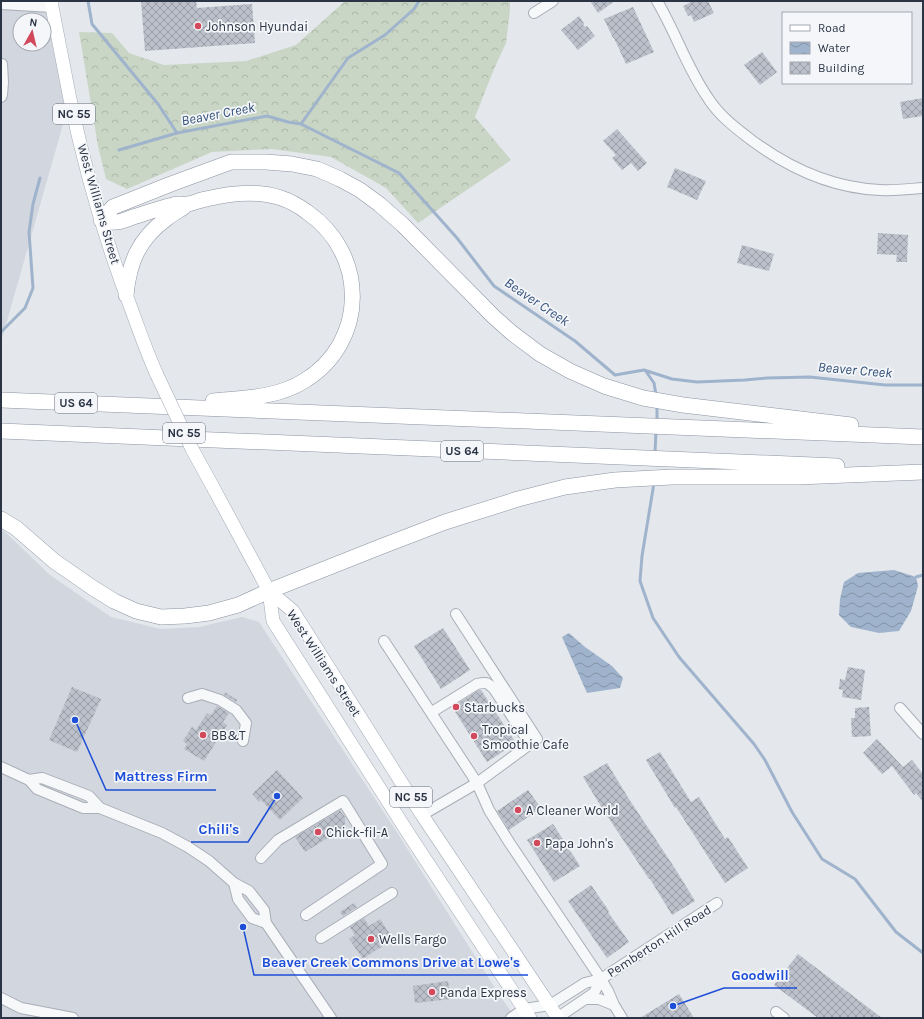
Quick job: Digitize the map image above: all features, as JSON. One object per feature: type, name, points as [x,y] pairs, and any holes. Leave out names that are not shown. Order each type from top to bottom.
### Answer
[{"type":"highway","points":[[101,220],[113,207],[231,162],[292,164],[317,169],[360,190],[379,204],[403,225],[494,317],[512,333],[546,357],[570,371],[604,386],[643,398],[683,405],[923,434]]},
{"type":"highway","points":[[101,220],[116,222],[175,204],[188,204],[206,199],[242,193],[261,194],[281,198],[300,207],[318,219],[331,233],[343,253],[349,270],[352,286],[352,302],[349,323],[340,345],[332,357],[320,370],[303,382],[280,392],[258,397],[151,406]]},
{"type":"highway","points":[[126,295],[132,262],[143,242],[153,230],[167,218],[188,204]]},
{"type":"highway","name":"US 64","points":[[1,400],[923,437]]},
{"type":"highway","name":"US 64","points":[[1,431],[923,471]]},
{"type":"highway","points":[[1,519],[16,528],[54,561],[92,588],[114,601],[136,611],[161,616],[185,616],[209,613],[238,605],[269,591],[445,522],[518,499],[564,487],[615,480],[672,477],[797,477],[923,471]]},
{"type":"main road","name":"West Williams Street","points":[[52,4],[70,100],[101,220],[126,295],[149,357],[192,449],[269,591],[273,621],[410,836],[527,1013]]},
{"type":"main road","name":"West Williams Street","points":[[269,591],[293,611],[422,816],[558,1018]]},
{"type":"street","points":[[534,13],[553,1]]},
{"type":"street","points":[[657,1],[675,34],[690,68],[708,99],[731,125],[761,147],[787,163],[808,173],[846,185],[881,190],[923,188]]},
{"type":"street","points":[[1,4],[52,4]]},
{"type":"street","points":[[1,97],[3,82],[2,64]]},
{"type":"street","points":[[422,816],[477,783],[537,739],[456,614]]},
{"type":"street","points":[[384,641],[432,712],[477,783],[489,810],[601,979],[622,1018]]},
{"type":"street","points":[[432,712],[477,684],[484,682],[494,689],[530,744]]},
{"type":"street","points":[[188,698],[202,694],[220,700],[236,710],[246,723],[243,741]]},
{"type":"street","points":[[900,708],[923,734]]},
{"type":"street","points":[[1,767],[29,780],[42,778],[89,796],[100,808],[175,839],[204,858],[234,883],[249,891],[264,910],[266,923],[332,1018]]},
{"type":"street","points":[[261,858],[278,840],[343,801],[382,864],[306,915]]},
{"type":"street","points":[[321,938],[392,894]]},
{"type":"street","name":"Pemberton Hill Road","points":[[550,1005],[586,983],[601,979],[717,903]]},
{"type":"street","name":"Pemberton Hill Road","points":[[558,1018],[594,993],[601,979]]},
{"type":"street","points":[[1,998],[21,1008],[74,1018]]},
{"type":"street","points":[[586,999],[598,999],[614,1005]]},
{"type":"street","points":[[511,1018],[550,1005]]},
{"type":"shaded area","points":[[1,1],[52,1],[70,100],[1,342]]},
{"type":"shaded area","points":[[1,529],[50,575],[111,617],[161,629],[199,627],[242,617],[259,622],[400,837],[500,996],[516,1018],[1,1018]]},
{"type":"green space","points":[[345,1],[510,1],[506,43],[475,117],[511,160],[418,223],[386,188],[331,157],[272,149],[212,152],[127,189],[106,179],[98,146],[79,32],[112,33],[129,53],[164,65],[246,61],[296,45]]},
{"type":"water","points":[[894,570],[916,577],[918,586],[911,611],[899,631],[879,633],[851,627],[839,615],[840,599],[844,582],[858,573]]},
{"type":"water","points":[[569,633],[585,647],[612,666],[623,678],[620,688],[587,693],[562,637]]},
{"type":"building","name":"Johnson Hyundai","points":[[141,1],[196,1],[197,8],[252,4],[255,43],[145,51]]},
{"type":"building","points":[[590,1],[615,1],[598,13]]},
{"type":"building","points":[[693,1],[708,1],[714,13],[694,22],[691,15],[688,16],[683,6]]},
{"type":"building","points":[[633,7],[654,52],[626,64],[604,19]]},
{"type":"building","points":[[579,16],[585,27],[587,26],[595,36],[578,50],[561,30]]},
{"type":"building","points":[[762,52],[777,72],[760,85],[744,65]]},
{"type":"building","points":[[923,98],[923,116],[903,119],[900,102]]},
{"type":"building","points":[[617,129],[647,163],[638,171],[631,163],[622,170],[612,158],[616,155],[603,141]]},
{"type":"building","points":[[675,168],[706,181],[697,200],[667,187]]},
{"type":"building","points":[[878,233],[908,235],[907,262],[896,262],[897,255],[877,254]]},
{"type":"building","points":[[742,245],[774,254],[769,271],[737,263]]},
{"type":"building","points":[[443,628],[470,670],[441,689],[414,646]]},
{"type":"building","points":[[848,667],[865,670],[861,700],[842,697],[843,690],[839,689],[840,679],[845,680]]},
{"type":"building","points":[[72,687],[101,699],[77,752],[49,740]]},
{"type":"building","points":[[481,690],[516,743],[487,762],[452,707]]},
{"type":"building","points":[[225,692],[237,700],[236,702],[224,695]]},
{"type":"building","name":"BB&T","points":[[217,706],[229,713],[223,722],[227,725],[204,761],[184,749],[187,744],[183,741],[192,727],[196,730],[207,713],[211,715]]},
{"type":"building","points":[[869,707],[871,736],[852,737],[851,718],[855,718],[855,708]]},
{"type":"building","points":[[877,739],[903,767],[912,760],[923,774],[923,802],[916,793],[914,795],[892,766],[882,774],[863,753]]},
{"type":"building","points":[[660,752],[691,802],[699,797],[725,839],[728,837],[748,868],[725,883],[676,807],[675,808],[646,760]]},
{"type":"building","points":[[607,763],[695,901],[672,915],[583,777]]},
{"type":"building","points":[[277,770],[303,798],[280,820],[261,800],[259,802],[252,794]]},
{"type":"building","name":"A Cleaner World","points":[[528,790],[541,808],[509,830],[497,811]]},
{"type":"building","name":"Chick-fil-A","points":[[339,811],[345,817],[345,823],[342,829],[305,852],[295,837]]},
{"type":"building","points":[[553,824],[580,866],[554,882],[527,840]]},
{"type":"building","points":[[591,885],[629,942],[607,958],[568,901]]},
{"type":"building","points":[[354,903],[357,907],[343,916],[340,912]]},
{"type":"building","name":"Wells Fargo","points":[[364,918],[369,926],[380,919],[393,939],[363,959],[349,939],[355,935],[350,927]]},
{"type":"building","points":[[798,954],[882,1018],[818,1018],[774,985]]},
{"type":"building","name":"Panda Express","points":[[448,981],[451,999],[415,1003],[413,986]]},
{"type":"building","points":[[679,994],[694,1018],[640,1018]]},
{"type":"waterway","points":[[88,1],[92,24],[158,104],[177,133]]},
{"type":"waterway","points":[[301,124],[348,58],[385,35],[414,9],[419,1]]},
{"type":"waterway","name":"Beaver Creek","points":[[119,150],[177,133],[267,116],[301,124],[399,173],[457,238],[494,286],[575,341],[615,375],[644,370],[672,379],[697,382],[810,377],[885,385],[923,385]]},
{"type":"waterway","name":"Beaver Creek","points":[[1,332],[25,308],[33,288],[29,232],[33,204],[40,178]]},
{"type":"waterway","points":[[645,370],[654,383],[656,395]]},
{"type":"waterway","points":[[657,405],[657,421]]},
{"type":"waterway","points":[[655,453],[656,431]]},
{"type":"waterway","points":[[654,483],[642,556],[640,581],[653,618],[679,657],[754,744],[765,760],[792,812],[822,859],[855,879],[896,932],[923,953]]},
{"type":"waterway","points":[[916,577],[923,575]]},
{"type":"place","name":"Johnson Hyundai","points":[[198,26]]},
{"type":"place","name":"Starbucks","points":[[456,707]]},
{"type":"place","name":"Mattress Firm","points":[[75,720]]},
{"type":"place","name":"BB&T","points":[[203,735]]},
{"type":"place","name":"Tropical Smoothie Cafe","points":[[474,736]]},
{"type":"place","name":"Chili's","points":[[277,796]]},
{"type":"place","name":"A Cleaner World","points":[[518,810]]},
{"type":"place","name":"Chick-fil-A","points":[[318,832]]},
{"type":"place","name":"Papa John's","points":[[537,843]]},
{"type":"place","name":"Beaver Creek Commons Drive at Lowe's","points":[[243,927]]},
{"type":"place","name":"Wells Fargo","points":[[371,939]]},
{"type":"place","name":"Panda Express","points":[[432,992]]},
{"type":"place","name":"Goodwill","points":[[673,1006]]}]
